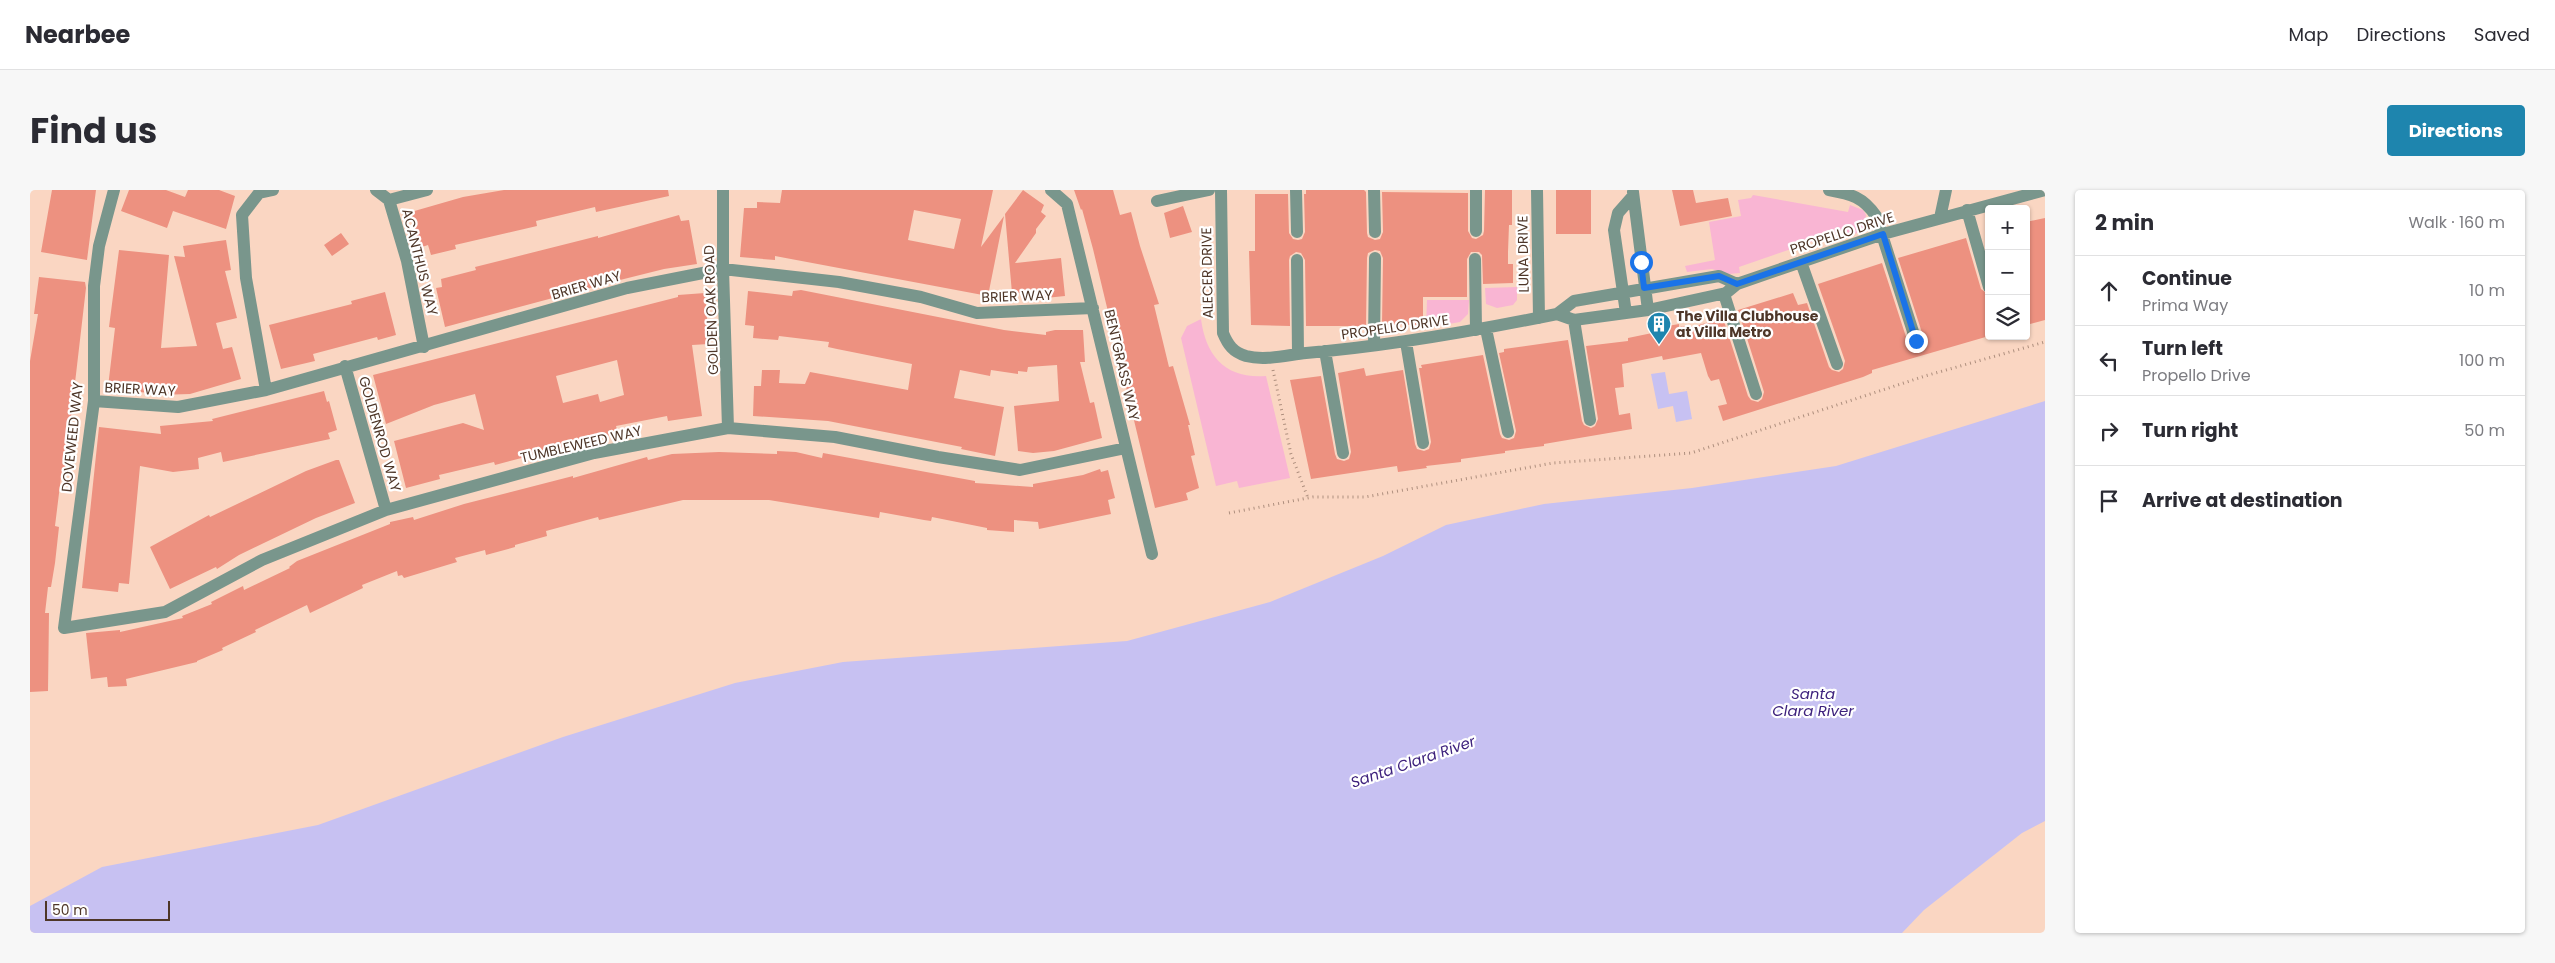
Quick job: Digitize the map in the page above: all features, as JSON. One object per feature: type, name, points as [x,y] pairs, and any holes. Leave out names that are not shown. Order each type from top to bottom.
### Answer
[{"type":"street","name":"DOVEWEED WAY","points":[[64,628],[94,401],[94,286],[99,246],[114,190]]},
{"type":"street","points":[[266,390],[246,278],[242,215],[259,193],[273,190]]},
{"type":"street","name":"ACANTHUS WAY","points":[[376,190],[389,200],[407,261],[424,347]]},
{"type":"street","points":[[389,200],[427,190]]},
{"type":"street","name":"GOLDEN OAK ROAD","points":[[723,190],[723,269],[728,428]]},
{"type":"street","name":"BENTGRASS WAY","points":[[1050,190],[1067,204],[1152,554]]},
{"type":"street","points":[[1157,201],[1210,190]]},
{"type":"street","name":"ALECER DRIVE","points":[[1221,190],[1223,333],[1227,343],[1235,352]]},
{"type":"street","points":[[1296,190],[1297,232]]},
{"type":"street","points":[[1374,190],[1375,232]]},
{"type":"street","points":[[1476,190],[1476,231]]},
{"type":"street","name":"LUNA DRIVE","points":[[1537,190],[1539,318]]},
{"type":"street","points":[[1829,190],[1844,191],[1866,201],[1876,216],[1916,341]]},
{"type":"street","points":[[1940,218],[1946,190]]},
{"type":"street","name":"PROPELLO DRIVE","points":[[1557,314],[1574,320],[1648,310],[1724,294],[1737,284],[1883,234],[2025,193],[2045,190]]},
{"type":"street","points":[[1633,193],[1648,310]]},
{"type":"street","points":[[1626,313],[1614,230],[1618,213],[1633,193]]},
{"type":"street","points":[[1968,210],[1985,272]]},
{"type":"street","points":[[1374,346],[1375,258]]},
{"type":"street","points":[[1297,260],[1298,354]]},
{"type":"street","points":[[1476,260],[1481,330],[1508,432]]},
{"type":"street","points":[[1802,262],[1837,364]]},
{"type":"street","name":"BRIER WAY","points":[[94,401],[178,407],[266,390],[345,366],[424,347],[627,288],[723,269],[839,282],[921,297],[977,313],[1093,308]]},
{"type":"street","name":"PROPELLO DRIVE","points":[[1235,352],[1248,356],[1270,357],[1406,342],[1481,330],[1557,314],[1574,301],[1644,288],[1719,276],[1737,284]]},
{"type":"street","points":[[1724,294],[1756,394]]},
{"type":"street","points":[[1574,320],[1590,420]]},
{"type":"street","points":[[1406,342],[1423,443]]},
{"type":"street","points":[[1324,352],[1343,453]]},
{"type":"street","name":"GOLDENROD WAY","points":[[345,366],[386,510]]},
{"type":"street","name":"TUMBLEWEED WAY","points":[[64,628],[165,612],[262,560],[386,510],[594,453],[728,428],[835,437],[938,458],[1020,470],[1126,448]]},
{"type":"path","points":[[1229,513],[1308,498],[1355,498],[1553,463],[1690,453],[1925,376],[2045,342]]},
{"type":"path","points":[[1270,357],[1291,454],[1308,498]]},
{"type":"shaded area","points":[[1753,195],[1848,212],[1850,205],[1863,210],[1866,215],[1864,228],[1860,232],[1848,236],[1846,230],[1739,267],[1740,273],[1729,274],[1712,269],[1687,272],[1685,266],[1715,260],[1709,222],[1741,216],[1738,200],[1751,198]]},
{"type":"shaded area","points":[[1517,287],[1517,300],[1513,305],[1497,308],[1486,304],[1485,288]]},
{"type":"shaded area","points":[[1427,300],[1469,300],[1468,314],[1460,322],[1426,328]]},
{"type":"shaded area","points":[[1201,319],[1208,344],[1213,355],[1220,363],[1240,374],[1266,376],[1290,478],[1239,488],[1237,481],[1216,486],[1181,338],[1187,326]]},
{"type":"water","points":[[1665,372],[1669,394],[1687,391],[1692,419],[1676,422],[1673,406],[1658,409],[1651,374]]},
{"type":"water","name":"Santa Clara River","points":[[2045,401],[2045,821],[2022,833],[1924,910],[1902,933],[30,933],[30,906],[102,867],[318,825],[563,737],[735,683],[843,662],[1127,641],[1270,602],[1383,556],[1446,525],[1544,504],[1692,488],[1836,466]]},
{"type":"building","points":[[52,190],[96,190],[87,260],[41,252]]},
{"type":"building","points":[[129,190],[166,190],[185,197],[188,190],[219,190],[235,196],[226,229],[173,211],[167,228],[121,211]]},
{"type":"building","points":[[504,190],[668,190],[669,196],[596,212],[595,207],[536,221],[537,226],[455,245],[456,249],[431,255],[428,245],[419,248],[411,212],[463,197]]},
{"type":"building","points":[[782,190],[993,190],[981,247],[1004,216],[988,296],[775,256],[775,260],[740,257],[744,208],[757,208],[757,202],[780,203]],"holes":[[[914,210],[961,219],[954,249],[908,240]]]},
{"type":"building","points":[[1023,190],[1044,205],[1041,212],[1046,216],[1015,263],[1061,258],[1065,296],[1026,300],[1026,293],[1012,293],[1005,214]]},
{"type":"building","points":[[1074,190],[1113,190],[1120,215],[1131,212],[1159,304],[1154,305],[1169,367],[1173,366],[1190,425],[1188,425],[1195,455],[1191,456],[1199,488],[1186,493],[1188,500],[1155,508],[1093,249],[1082,209]]},
{"type":"building","points":[[1306,190],[1364,190],[1366,192],[1367,233],[1368,237],[1375,240],[1380,239],[1383,232],[1382,192],[1468,193],[1468,231],[1472,238],[1476,239],[1483,235],[1484,231],[1485,190],[1512,190],[1512,225],[1509,225],[1508,264],[1513,264],[1513,283],[1483,284],[1482,255],[1479,252],[1471,252],[1467,259],[1467,297],[1423,297],[1423,325],[1382,325],[1383,258],[1380,251],[1375,250],[1368,253],[1367,258],[1366,326],[1306,326],[1305,260],[1301,253],[1296,252],[1290,256],[1289,260],[1290,326],[1251,325],[1249,251],[1255,251],[1255,194],[1288,194],[1289,233],[1293,239],[1298,240],[1302,239],[1305,232],[1304,194],[1306,194]]},
{"type":"building","points":[[1556,190],[1591,190],[1591,234],[1556,234]]},
{"type":"building","points":[[1672,190],[1693,190],[1696,203],[1728,198],[1732,216],[1680,226]]},
{"type":"building","points":[[1183,206],[1192,232],[1170,238],[1164,213]]},
{"type":"building","points":[[679,215],[681,221],[689,220],[697,264],[664,269],[620,280],[445,327],[436,288],[442,287],[441,279],[476,270],[475,267],[598,236],[598,238]]},
{"type":"building","points":[[2045,218],[2045,320],[2030,324],[2030,250],[2030,221]]},
{"type":"building","points":[[341,233],[349,244],[332,256],[324,245]]},
{"type":"building","points":[[1966,238],[1981,289],[1985,292],[1985,337],[1872,370],[1872,373],[1863,377],[1723,421],[1718,406],[1727,404],[1719,379],[1711,381],[1701,353],[1663,360],[1662,356],[1622,364],[1624,387],[1615,388],[1619,415],[1630,413],[1632,429],[1544,444],[1544,446],[1505,451],[1505,453],[1461,459],[1461,462],[1426,466],[1427,468],[1398,472],[1397,466],[1311,479],[1290,380],[1321,376],[1335,454],[1337,459],[1344,461],[1349,459],[1351,452],[1338,373],[1364,368],[1366,376],[1403,370],[1415,444],[1417,449],[1424,451],[1429,449],[1431,442],[1419,368],[1422,368],[1421,365],[1483,355],[1500,434],[1502,438],[1509,440],[1514,438],[1516,431],[1499,353],[1504,352],[1504,349],[1568,340],[1582,421],[1584,425],[1591,428],[1595,426],[1598,419],[1586,346],[1628,341],[1628,338],[1657,332],[1656,328],[1679,324],[1679,327],[1685,326],[1685,329],[1723,318],[1748,396],[1751,400],[1758,402],[1762,399],[1764,392],[1738,310],[1793,293],[1798,305],[1807,303],[1829,367],[1839,372],[1843,369],[1845,361],[1818,284],[1882,263],[1908,343],[1911,347],[1918,349],[1922,346],[1924,339],[1898,258]]},
{"type":"building","points":[[226,240],[231,270],[225,271],[237,318],[216,323],[223,349],[232,347],[241,379],[190,394],[158,395],[158,393],[134,392],[108,387],[115,328],[109,327],[119,250],[169,255],[161,348],[197,346],[174,256],[185,257],[183,246]]},
{"type":"building","points":[[39,277],[85,282],[86,288],[65,469],[62,469],[55,526],[59,527],[55,563],[51,587],[48,587],[45,613],[49,613],[48,691],[30,692],[30,361],[38,314],[34,314]]},
{"type":"building","points":[[801,290],[1004,330],[1046,335],[1046,332],[1055,330],[1083,330],[1085,362],[1080,362],[1090,403],[1094,402],[1102,438],[1054,451],[1033,453],[1018,451],[1014,406],[1059,401],[1057,365],[1028,367],[1027,372],[1018,371],[1018,374],[991,370],[990,376],[960,370],[954,398],[1004,407],[995,456],[961,449],[962,447],[828,421],[753,416],[754,386],[761,386],[762,370],[780,370],[779,383],[805,384],[810,372],[908,390],[912,364],[828,347],[829,342],[779,336],[778,340],[753,338],[754,326],[745,325],[748,291],[792,296],[793,291]]},
{"type":"building","points":[[385,292],[396,335],[378,340],[377,337],[313,354],[315,361],[281,369],[269,325],[352,304],[351,301]]},
{"type":"building","points":[[705,293],[709,344],[692,345],[702,416],[668,421],[667,416],[616,426],[618,433],[495,465],[494,462],[439,475],[440,479],[406,488],[394,441],[463,423],[484,430],[475,394],[434,405],[386,424],[373,375],[678,297],[678,295]],"holes":[[[617,360],[624,395],[600,402],[598,394],[563,403],[556,376]]]},
{"type":"building","points":[[324,391],[327,402],[329,401],[337,430],[328,433],[330,439],[223,462],[221,452],[198,458],[199,469],[173,472],[140,466],[129,584],[119,583],[118,592],[82,588],[99,427],[161,434],[160,426],[213,421],[212,419]]},
{"type":"building","points":[[777,451],[796,452],[822,458],[823,453],[975,481],[975,483],[1033,487],[1033,484],[1083,475],[1100,469],[1101,472],[1108,470],[1115,498],[1108,500],[1111,514],[1039,529],[1038,522],[1014,520],[1014,532],[987,530],[987,528],[932,517],[931,521],[880,512],[879,518],[769,500],[683,500],[599,520],[598,517],[546,531],[547,536],[515,545],[515,547],[486,555],[485,550],[455,558],[457,562],[404,578],[402,575],[398,576],[397,571],[362,585],[363,588],[310,613],[307,605],[255,630],[256,632],[197,662],[126,679],[127,686],[108,687],[107,677],[91,679],[86,633],[120,630],[120,632],[183,618],[182,616],[212,604],[211,602],[243,586],[244,590],[290,568],[297,561],[390,524],[390,522],[413,517],[414,520],[464,504],[573,476],[573,478],[647,457],[648,460],[672,454],[719,452],[777,454]]},
{"type":"building","points":[[339,460],[355,503],[316,518],[239,555],[217,569],[216,567],[170,589],[150,547],[209,515],[210,517],[306,471]]},
{"type":"place","name":"The Villa Clubhouse at Villa Metro","points":[[1659,345]]},
{"type":"route","points":[[1641,262],[1644,288],[1719,276],[1737,284],[1883,234],[1916,341]]}]
